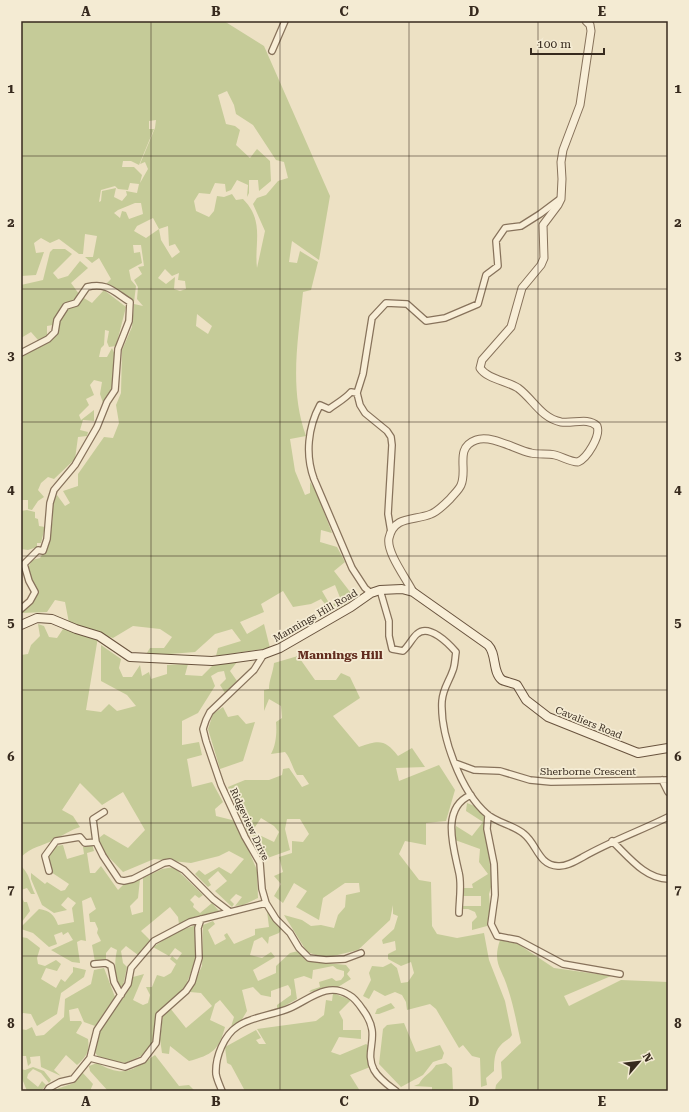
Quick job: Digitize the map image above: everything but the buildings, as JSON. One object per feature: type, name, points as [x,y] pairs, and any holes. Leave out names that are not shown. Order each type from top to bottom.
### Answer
[{"type":"main road","name":"Mannings Hill Road","points":[[21,625],[37,618],[52,618],[76,629],[99,636],[130,657],[212,661],[264,654],[280,648],[351,607],[371,593],[380,590],[402,589],[412,592]]},
{"type":"main road","name":"Cavaliers Road","points":[[412,592],[488,645],[494,656],[498,675],[503,680],[517,685],[526,700],[548,717],[638,753],[668,748]]},
{"type":"street","points":[[272,51],[284,21]]},
{"type":"street","points":[[391,532],[400,522],[410,518],[432,514],[451,498],[461,485],[464,450],[468,445],[477,440],[485,439],[513,446],[530,453],[547,454],[578,462],[586,456],[598,434],[597,426],[590,422],[568,422],[555,420],[539,410],[519,389],[486,374],[480,368],[482,360],[511,327],[522,288],[544,258],[543,225],[561,199],[561,162],[563,150],[580,105],[587,66],[586,56],[591,31],[590,25],[586,21]]},
{"type":"street","points":[[412,592],[390,553],[388,546],[391,532],[388,514],[392,445],[391,437],[387,431],[365,413],[360,405],[357,393],[363,374],[372,318],[386,303],[407,304],[426,321],[445,318],[478,304],[486,275],[498,266],[496,241],[506,228],[521,226],[561,199]]},
{"type":"street","points":[[21,353],[48,339],[55,332],[57,320],[66,306],[76,303],[87,287],[99,284],[130,302],[129,321],[118,349],[115,390],[107,402],[97,427],[76,465],[54,490],[50,503],[50,521],[43,551],[38,550],[24,564],[29,581],[35,592],[30,601],[21,609]]},
{"type":"street","points":[[357,393],[351,392],[346,398],[339,400],[329,408],[320,405],[313,421],[308,454],[309,465],[314,478],[352,568],[365,588],[371,593]]},
{"type":"street","points":[[380,590],[389,621],[389,636],[392,649],[403,651],[418,633],[427,631],[439,636],[456,652],[453,671],[444,686],[442,702],[445,735],[455,763],[471,796],[478,806],[488,815],[524,834],[546,863],[558,867],[573,862],[612,841],[668,817]]},
{"type":"street","name":"Ridgeview Drive","points":[[264,654],[254,670],[210,712],[203,730],[221,785],[245,837],[260,863],[266,903],[276,918],[290,933],[299,948],[309,958],[326,960],[345,959],[361,953]]},
{"type":"street","name":"Sherborne Crescent","points":[[455,763],[474,770],[500,771],[537,780],[665,780],[668,792]]},
{"type":"street","points":[[459,913],[460,874],[451,838],[451,828],[461,802],[471,796]]},
{"type":"street","points":[[104,812],[93,819],[96,842],[103,856],[119,880],[124,881],[133,879],[164,863],[170,862],[184,870],[213,899],[230,912]]},
{"type":"street","points":[[488,815],[487,829],[494,864],[495,895],[491,924],[497,936],[518,940],[563,964],[620,974]]},
{"type":"street","points":[[49,871],[45,856],[56,841],[80,837],[85,843],[96,842]]},
{"type":"street","points":[[612,841],[648,874],[659,879],[668,879]]},
{"type":"street","points":[[47,1091],[49,1088],[60,1082],[73,1078],[90,1058],[97,1030],[128,984],[132,968],[154,941],[173,930],[201,919],[266,903]]},
{"type":"street","points":[[90,1058],[125,1067],[143,1060],[151,1052],[156,1043],[159,1014],[186,991],[192,982],[199,958],[198,928],[201,919]]},
{"type":"street","points":[[94,964],[106,963],[111,966],[114,982],[121,995]]},
{"type":"street","points":[[222,1091],[216,1075],[217,1065],[223,1044],[232,1030],[239,1025],[252,1020],[273,1015],[292,1007],[319,992],[333,990],[339,990],[350,995],[367,1015],[374,1030],[372,1066],[378,1076],[396,1091]]},
{"type":"green space","points":[[21,21],[224,21],[264,46],[330,196],[319,260],[292,241],[289,262],[297,263],[300,251],[318,262],[311,290],[303,292],[297,346],[296,382],[301,418],[306,436],[290,439],[295,471],[305,495],[310,493],[310,482],[316,491],[332,533],[321,530],[320,542],[337,547],[345,562],[334,571],[354,597],[344,606],[331,611],[331,605],[341,600],[335,585],[322,591],[329,603],[329,609],[321,599],[311,604],[293,607],[283,591],[261,604],[264,612],[240,622],[247,634],[264,624],[270,648],[216,656],[218,648],[241,641],[232,629],[215,634],[195,652],[145,656],[150,648],[164,648],[172,637],[160,629],[133,626],[113,638],[73,626],[69,623],[65,602],[55,600],[47,612],[21,613],[31,602],[35,592],[28,568],[32,560],[40,558],[48,543],[52,525],[53,502],[57,495],[65,506],[70,503],[63,491],[78,486],[78,474],[104,437],[113,438],[119,423],[116,405],[121,393],[122,350],[132,327],[134,304],[143,306],[137,299],[138,287],[134,280],[142,274],[138,267],[144,266],[141,245],[133,245],[134,253],[140,252],[142,263],[129,270],[131,280],[136,286],[134,302],[122,292],[105,285],[111,279],[99,258],[92,263],[85,257],[93,257],[97,236],[85,234],[83,254],[79,254],[59,239],[50,243],[41,238],[34,243],[36,253],[44,252],[36,275],[21,276]],"holes":[[[227,91],[234,105],[236,114],[253,125],[276,160],[284,162],[288,178],[278,181],[266,195],[257,198],[253,204],[265,231],[257,268],[256,224],[250,207],[243,199],[236,200],[232,194],[224,197],[217,196],[214,211],[209,217],[196,211],[194,201],[199,193],[210,194],[215,183],[225,184],[226,192],[231,190],[237,180],[248,185],[247,197],[249,193],[249,180],[258,180],[259,191],[271,181],[270,161],[257,149],[250,158],[236,145],[240,130],[235,126],[226,124],[218,95]],[[156,120],[155,128],[140,164],[145,162],[148,169],[140,183],[142,175],[134,167],[122,167],[123,161],[131,161],[139,165],[154,129],[149,129],[149,121]],[[130,183],[139,184],[137,193],[126,191],[127,195],[122,201],[114,197],[116,188],[102,191],[101,201],[99,202],[101,190],[115,186],[118,189],[128,190]],[[135,203],[141,203],[143,214],[129,219],[126,212],[122,211],[120,218],[114,213]],[[153,218],[159,229],[146,238],[134,231],[137,226]],[[168,226],[169,246],[175,244],[180,252],[172,258],[161,240],[159,229]],[[165,269],[172,276],[179,273],[178,280],[185,281],[186,289],[180,291],[174,289],[175,277],[166,284],[158,278]],[[197,314],[212,326],[208,334],[196,326]]]},
{"type":"green space","points":[[53,249],[65,249],[72,254],[53,273],[58,279],[68,276],[80,261],[88,268],[71,283],[79,294],[82,293],[75,301],[64,303],[53,325],[47,326],[47,336],[38,340],[31,332],[21,338],[21,285],[43,280],[50,252]]},
{"type":"green space","points":[[104,290],[126,307],[116,346],[109,347],[107,342],[109,331],[105,330],[104,345],[101,348],[99,357],[107,357],[112,348],[115,355],[114,387],[103,403],[100,394],[102,382],[94,380],[90,385],[94,395],[86,399],[89,405],[79,415],[81,420],[94,410],[94,421],[83,420],[80,430],[88,432],[87,436],[78,437],[75,459],[54,479],[48,477],[41,483],[38,490],[44,497],[38,501],[32,510],[28,509],[28,500],[22,500],[21,504],[21,361],[25,352],[51,339],[60,319],[68,308],[84,298],[92,303]]},
{"type":"green space","points":[[27,510],[35,512],[35,518],[38,519],[39,526],[45,527],[41,543],[37,543],[37,547],[28,550],[21,549],[21,511]]},
{"type":"green space","points":[[38,624],[44,626],[49,637],[57,638],[65,626],[98,637],[86,710],[101,712],[109,704],[117,711],[136,706],[127,695],[101,681],[101,645],[121,659],[119,668],[123,677],[132,677],[140,665],[142,676],[149,672],[151,679],[167,674],[167,665],[188,664],[185,675],[202,676],[215,663],[237,662],[230,671],[237,681],[225,693],[220,685],[226,679],[224,671],[218,672],[211,676],[215,686],[198,713],[182,721],[182,745],[199,742],[202,755],[187,759],[192,787],[212,782],[223,802],[215,809],[216,816],[236,821],[257,870],[258,898],[243,905],[235,906],[242,897],[236,894],[230,900],[234,904],[232,907],[215,891],[227,881],[218,871],[208,880],[211,885],[208,887],[195,874],[199,870],[205,875],[219,867],[231,874],[244,859],[229,851],[219,856],[191,863],[154,859],[123,872],[101,849],[99,838],[104,834],[128,848],[145,830],[123,792],[102,805],[80,783],[62,810],[73,816],[80,827],[33,849],[21,857],[21,655],[28,654],[31,645],[40,636]]},
{"type":"green space","points":[[298,656],[315,680],[336,680],[341,673],[350,677],[360,698],[333,716],[359,747],[381,742],[389,746],[398,756],[412,748],[425,767],[396,768],[399,781],[439,765],[455,790],[446,821],[426,823],[426,845],[405,841],[399,854],[419,880],[431,882],[432,926],[437,934],[457,938],[484,933],[489,960],[505,1001],[512,1035],[497,1051],[494,1071],[486,1078],[487,1085],[481,1087],[480,1058],[472,1056],[463,1045],[459,1048],[436,1009],[430,1004],[407,1010],[406,1002],[402,995],[395,992],[385,996],[374,990],[369,999],[363,996],[371,980],[369,973],[372,966],[383,967],[391,963],[397,968],[401,983],[408,982],[414,973],[411,962],[401,966],[388,959],[388,954],[396,950],[395,941],[383,944],[382,940],[394,929],[398,916],[393,914],[393,905],[390,920],[358,950],[325,958],[307,952],[284,915],[302,920],[311,926],[321,925],[334,928],[338,915],[345,907],[346,895],[360,892],[359,883],[345,883],[323,898],[319,920],[296,907],[307,891],[294,883],[283,903],[274,896],[281,884],[274,876],[283,872],[279,857],[292,853],[292,841],[303,842],[309,834],[300,819],[287,819],[285,829],[290,850],[262,860],[251,840],[255,833],[274,842],[279,832],[274,826],[261,818],[249,836],[228,787],[245,780],[269,780],[282,775],[283,769],[289,768],[302,787],[309,784],[303,775],[297,775],[289,757],[285,752],[271,754],[276,739],[276,722],[282,718],[281,706],[269,699],[264,711],[264,690],[269,689],[274,663]]},
{"type":"green space","points":[[223,707],[228,717],[238,715],[246,724],[255,722],[243,761],[220,769],[208,729],[213,714]]},
{"type":"green space","points":[[467,803],[477,807],[486,816],[485,819],[492,884],[489,894],[490,907],[487,926],[472,930],[472,922],[477,917],[475,912],[468,909],[462,909],[462,906],[481,906],[481,896],[463,896],[462,888],[473,888],[472,884],[488,874],[479,862],[480,849],[455,840],[454,834],[456,826],[472,836],[483,822],[466,811]]},
{"type":"green space","points":[[92,844],[94,851],[87,853],[90,873],[95,873],[101,866],[118,890],[125,883],[140,879],[138,898],[130,906],[132,915],[143,912],[143,878],[162,869],[174,867],[203,895],[199,898],[195,895],[190,900],[194,904],[193,907],[200,913],[212,903],[219,911],[179,924],[178,917],[170,907],[141,931],[150,940],[138,955],[126,946],[121,951],[123,963],[127,967],[123,986],[119,987],[115,969],[117,950],[111,947],[106,953],[106,960],[95,962],[92,945],[101,941],[97,933],[98,929],[95,922],[90,922],[89,914],[96,909],[91,897],[82,901],[86,941],[81,940],[77,942],[80,963],[72,962],[51,950],[73,940],[68,932],[63,935],[62,932],[54,935],[57,944],[49,947],[33,933],[21,929],[21,927],[39,909],[51,914],[55,918],[58,925],[74,922],[72,908],[76,903],[68,897],[61,905],[67,910],[54,913],[42,905],[31,879],[31,873],[45,884],[47,882],[61,891],[65,890],[69,884],[51,872],[49,856],[56,846],[63,845],[67,859],[84,854],[83,847]]},
{"type":"green space","points":[[21,866],[28,876],[35,894],[31,894],[27,888],[21,890]]},
{"type":"green space","points":[[21,895],[24,902],[27,902],[30,911],[21,923]]},
{"type":"green space","points":[[267,911],[282,928],[279,933],[269,937],[268,944],[262,937],[254,941],[250,955],[262,958],[271,952],[275,957],[253,970],[258,981],[276,973],[276,966],[290,953],[298,951],[308,961],[346,965],[350,970],[347,974],[351,979],[338,987],[309,992],[320,987],[319,982],[332,978],[336,981],[341,980],[344,976],[344,971],[333,966],[313,970],[312,979],[304,976],[294,979],[297,999],[277,1010],[277,1005],[291,995],[291,990],[288,985],[271,991],[271,997],[261,995],[253,987],[242,990],[247,1011],[241,1021],[231,1027],[234,1017],[220,1000],[215,1004],[210,1020],[225,1027],[220,1041],[209,1054],[189,1061],[170,1046],[169,1054],[162,1053],[160,1039],[163,1015],[170,1008],[186,1028],[212,1006],[201,993],[190,992],[202,966],[203,925],[213,921],[215,924],[208,930],[215,945],[226,939],[224,935],[227,933],[234,944],[255,935],[255,929],[269,927]]},
{"type":"green space","points":[[196,925],[197,955],[190,975],[184,989],[158,1012],[152,1044],[141,1056],[125,1063],[99,1058],[94,1051],[99,1032],[108,1017],[123,998],[131,985],[133,977],[144,974],[133,1000],[143,1005],[148,1003],[150,995],[146,987],[152,987],[157,975],[164,977],[171,973],[176,964],[170,959],[172,956],[177,960],[182,953],[175,948],[169,956],[153,947],[176,932]]},
{"type":"green space","points":[[21,937],[27,938],[40,948],[37,958],[38,964],[45,966],[56,960],[61,964],[57,971],[46,968],[41,979],[56,988],[61,979],[65,982],[73,972],[73,967],[86,970],[84,977],[61,993],[57,1014],[37,1026],[31,1014],[23,1013],[21,1015]]},
{"type":"green space","points":[[500,940],[518,944],[554,968],[611,976],[564,996],[569,1006],[621,980],[668,982],[668,1091],[495,1091],[496,1085],[502,1078],[501,1062],[521,1043],[514,1009],[506,982],[497,961]]},
{"type":"green space","points":[[104,968],[115,997],[95,1026],[84,1022],[78,1008],[69,1010],[70,1021],[81,1021],[82,1023],[76,1033],[88,1039],[88,1051],[85,1057],[77,1065],[66,1055],[54,1070],[61,1076],[41,1067],[40,1056],[30,1057],[31,1063],[28,1066],[26,1056],[21,1056],[21,1029],[26,1030],[32,1027],[36,1036],[44,1035],[64,1017],[65,999],[91,984],[94,970]]},
{"type":"green space","points":[[333,993],[351,1000],[339,1012],[343,1020],[343,1030],[361,1030],[361,1039],[339,1037],[331,1052],[340,1055],[366,1044],[369,1046],[370,1067],[350,1075],[360,1091],[245,1091],[231,1065],[227,1063],[225,1047],[256,1030],[261,1038],[256,1040],[259,1044],[266,1044],[257,1029],[316,1021],[324,1015],[326,1000],[332,1001]]},
{"type":"green space","points":[[391,1003],[395,1008],[375,1014],[377,1009]]},
{"type":"green space","points":[[404,1023],[416,1052],[440,1045],[444,1053],[442,1059],[433,1062],[423,1075],[401,1087],[379,1064],[383,1029],[387,1025]]},
{"type":"green space","points":[[155,1055],[179,1086],[189,1085],[195,1091],[108,1091],[90,1071],[89,1066],[97,1063],[106,1068],[128,1071],[134,1069]]},
{"type":"green space","points":[[446,1063],[452,1068],[453,1091],[432,1091],[432,1087],[414,1086],[419,1084],[436,1065]]},
{"type":"green space","points":[[33,1067],[44,1071],[51,1080],[49,1083],[41,1073],[33,1069],[28,1074],[27,1078],[38,1087],[42,1081],[46,1085],[41,1091],[27,1091],[21,1076],[21,1069],[25,1070]]},
{"type":"green space","points":[[82,1072],[93,1084],[90,1091],[51,1091],[74,1083]]},
{"type":"district","name":"Mannings Hill","points":[[340,655]]}]
